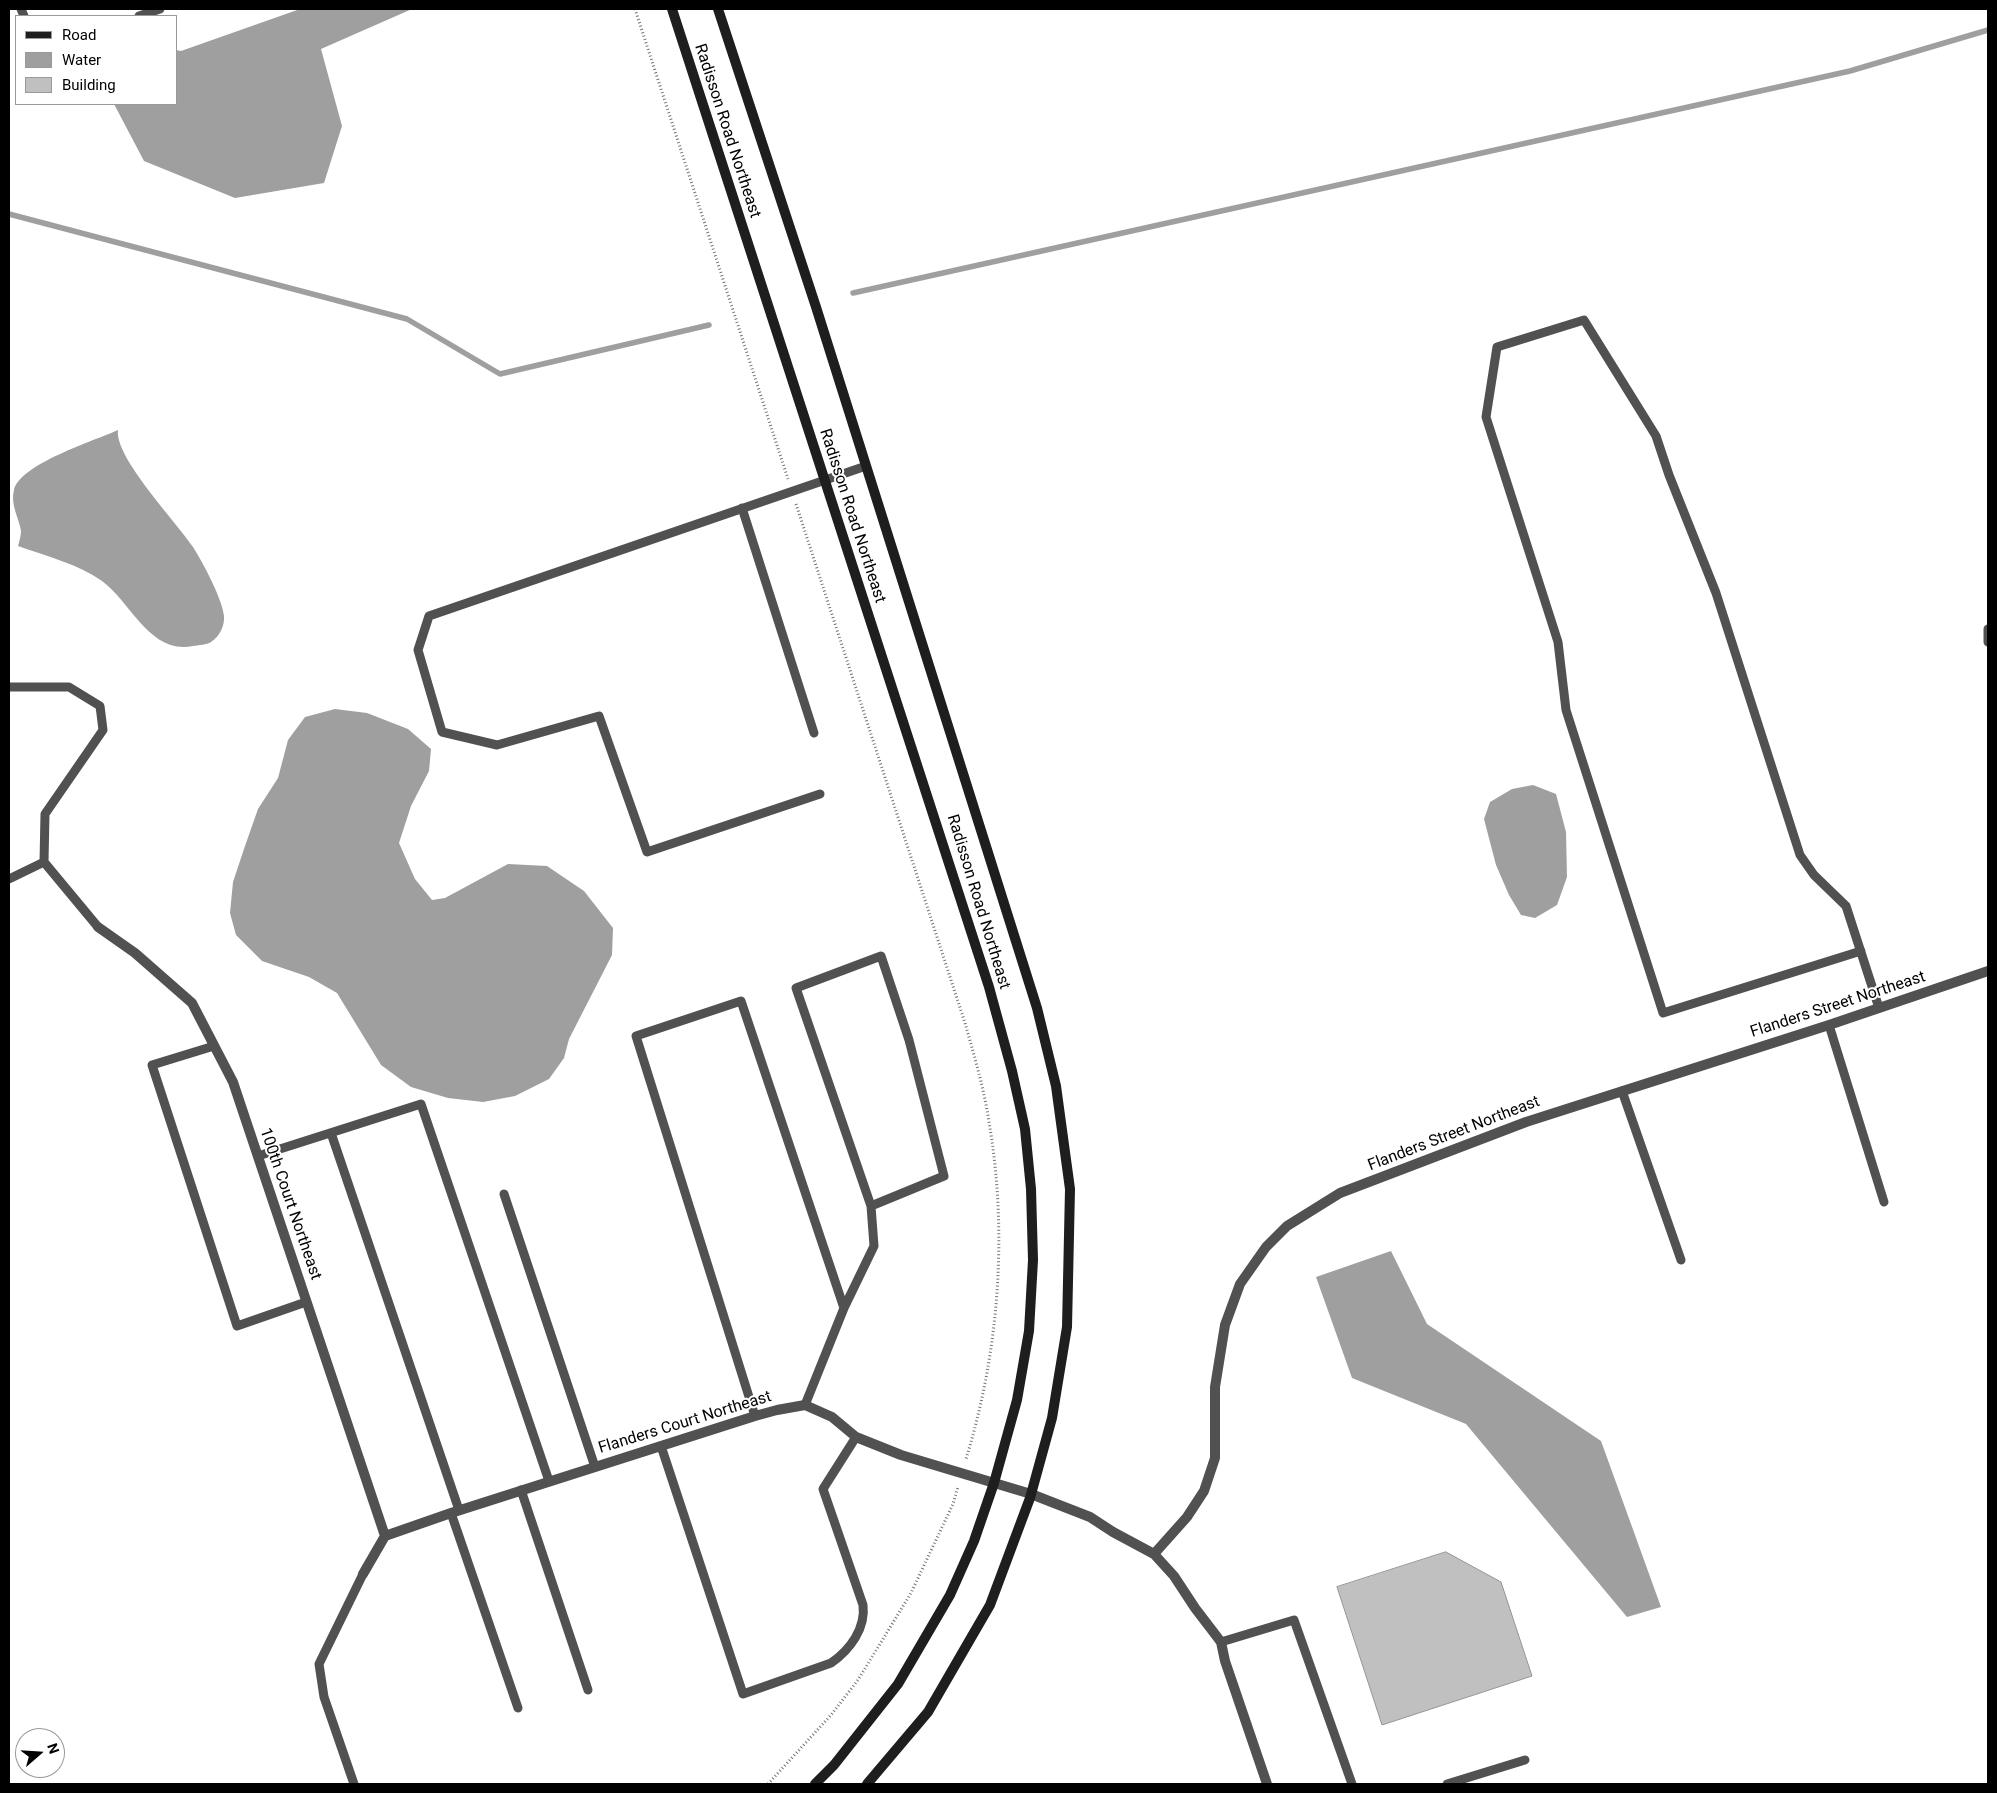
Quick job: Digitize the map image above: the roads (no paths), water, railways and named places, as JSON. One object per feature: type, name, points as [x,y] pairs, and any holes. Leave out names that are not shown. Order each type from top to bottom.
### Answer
[{"type":"main road","name":"Radisson Road Northeast","points":[[672,9],[989,987],[1012,1071],[1025,1129],[1031,1189],[1033,1260],[1029,1331],[1017,1400],[994,1483],[974,1541],[950,1594],[898,1684],[834,1765],[815,1784]]},
{"type":"main road","name":"Radisson Road Northeast","points":[[718,9],[866,466],[1037,1008],[1056,1086],[1070,1189],[1067,1327],[1052,1418],[1031,1494],[990,1604],[928,1712],[866,1784]]},
{"type":"street","name":"100th Court Northeast","points":[[98,926],[135,953],[192,1003],[233,1082],[385,1536]]},
{"type":"street","name":"Flanders Street Northeast","points":[[1154,1554],[1186,1518],[1204,1491],[1215,1458],[1215,1387],[1225,1325],[1240,1284],[1266,1247],[1287,1226],[1340,1193],[1526,1122],[1829,1026],[1988,971]]},
{"type":"street","points":[[805,1405],[832,1417],[856,1437],[901,1455],[1031,1494],[1090,1517],[1154,1554],[1174,1576],[1221,1642],[1225,1661],[1267,1784]]},
{"type":"street","name":"Flanders Court Northeast","points":[[385,1536],[455,1511],[755,1416],[805,1405]]},
{"type":"street","points":[[364,1574],[385,1536]]},
{"type":"lane","points":[[142,15],[160,9]]},
{"type":"lane","points":[[1861,951],[1663,1013],[1566,710],[1558,642],[1486,417],[1496,347],[1584,320],[1656,436],[1716,593],[1800,855],[1814,875],[1846,906],[1861,951],[1879,1008]]},
{"type":"lane","points":[[820,794],[646,852],[599,716],[497,745],[442,732],[418,650],[429,616],[866,466]]},
{"type":"lane","points":[[742,508],[814,733]]},
{"type":"lane","points":[[1988,629],[1988,642]]},
{"type":"lane","points":[[9,687],[69,687],[100,706],[103,730],[45,814],[44,862],[98,926]]},
{"type":"lane","points":[[9,879],[44,862]]},
{"type":"lane","points":[[805,1405],[844,1308],[874,1246],[871,1206],[796,988],[881,956],[909,1040],[944,1176],[871,1206]]},
{"type":"lane","points":[[755,1416],[636,1036],[741,1001],[844,1308]]},
{"type":"lane","points":[[1829,1026],[1884,1202]]},
{"type":"lane","points":[[214,1046],[152,1065],[237,1326],[306,1302]]},
{"type":"lane","points":[[1622,1091],[1681,1260]]},
{"type":"lane","points":[[258,1156],[421,1104],[549,1481]]},
{"type":"lane","points":[[331,1133],[518,1708]]},
{"type":"lane","points":[[504,1194],[595,1467]]},
{"type":"lane","points":[[662,1446],[743,1694],[831,1663],[842,1655],[860,1629],[864,1616],[863,1605],[823,1489],[856,1437]]},
{"type":"lane","points":[[521,1490],[588,1690]]},
{"type":"lane","points":[[354,1784],[324,1697],[319,1664],[364,1574]]},
{"type":"lane","points":[[1221,1642],[1294,1620],[1352,1784]]},
{"type":"lane","points":[[1447,1784],[1525,1760]]},
{"type":"water","points":[[300,9],[412,9],[321,49],[342,126],[324,183],[235,198],[144,161],[115,105],[178,105],[178,50],[181,51]]},
{"type":"water","points":[[118,430],[119,442],[136,473],[193,547],[216,590],[223,609],[224,620],[219,634],[209,643],[178,647],[165,643],[142,625],[112,590],[93,575],[72,565],[18,546],[21,531],[13,495],[19,480],[43,462]]},
{"type":"water","points":[[335,709],[367,713],[408,729],[431,749],[429,771],[411,806],[399,843],[415,879],[432,900],[445,898],[508,864],[547,866],[584,891],[613,928],[612,955],[569,1039],[564,1058],[549,1079],[515,1096],[483,1102],[448,1098],[411,1087],[381,1065],[337,993],[309,977],[262,961],[236,935],[230,913],[233,882],[258,809],[278,778],[288,740],[305,717]]},
{"type":"water","points":[[1533,785],[1556,794],[1566,832],[1567,877],[1557,905],[1535,918],[1521,915],[1509,895],[1496,865],[1484,819],[1490,802],[1512,789]]},
{"type":"water","points":[[1391,1251],[1427,1324],[1601,1441],[1661,1607],[1627,1617],[1466,1424],[1352,1378],[1316,1277]]},
{"type":"waterway","points":[[853,293],[1850,71],[1988,30]]},
{"type":"waterway","points":[[9,214],[407,319],[500,374],[709,325]]}]
